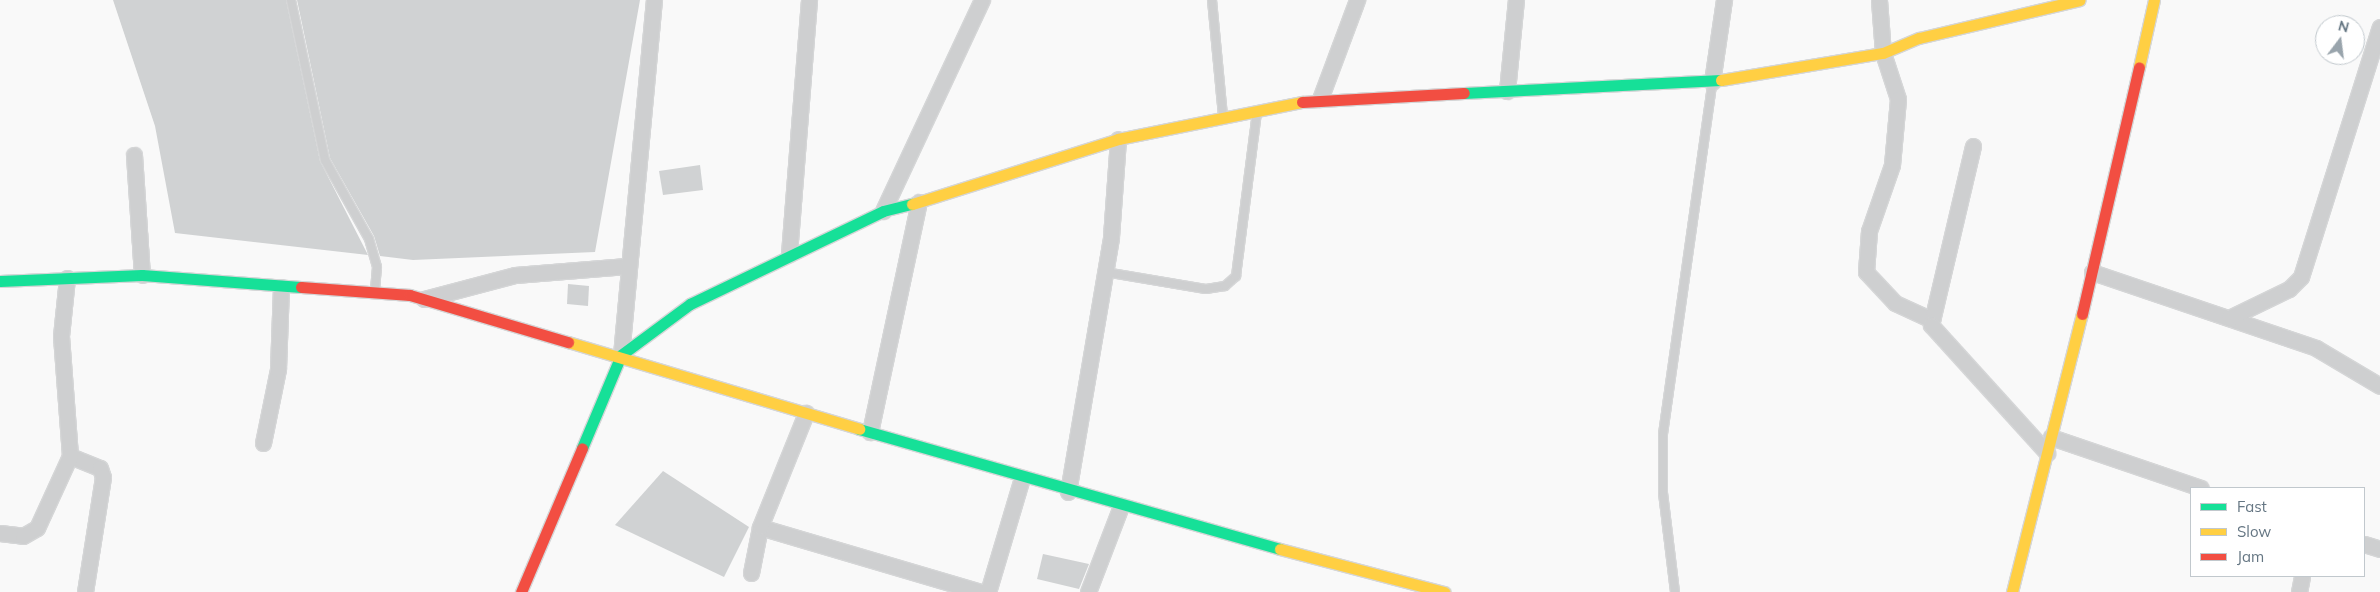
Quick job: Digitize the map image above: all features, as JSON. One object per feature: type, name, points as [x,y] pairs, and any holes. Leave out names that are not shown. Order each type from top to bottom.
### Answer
[{"type":"main road","points":[[521,592],[621,355],[690,304],[789,254],[883,211],[919,202],[1118,139],[1257,110],[1320,99],[1712,82],[1884,53],[1919,38],[2080,0]]},
{"type":"main road","points":[[2012,592],[2092,272],[2154,0]]},
{"type":"main road","points":[[0,281],[142,274],[281,287],[375,291],[424,299],[621,355],[1068,492],[1444,592]]},
{"type":"street","points":[[621,355],[627,266],[654,0]]},
{"type":"street","points":[[789,254],[809,0]]},
{"type":"street","points":[[883,211],[982,0]]},
{"type":"street","points":[[1320,99],[1358,0]]},
{"type":"street","points":[[1507,91],[1516,0]]},
{"type":"street","points":[[1712,82],[1724,0]]},
{"type":"street","points":[[1879,0],[1884,53],[1896,92],[1896,116],[1892,165],[1869,231],[1866,272],[1895,303],[1932,320]]},
{"type":"street","points":[[2229,318],[2289,289],[2301,277],[2380,27]]},
{"type":"street","points":[[1068,492],[1105,272],[1118,139]]},
{"type":"street","points":[[1973,146],[1932,320],[1936,335],[2047,453]]},
{"type":"street","points":[[134,155],[142,274]]},
{"type":"street","points":[[870,432],[919,202]]},
{"type":"street","points":[[424,299],[515,275],[627,266]]},
{"type":"street","points":[[2092,272],[2316,348],[2380,386]]},
{"type":"street","points":[[0,533],[22,536],[36,528],[70,456],[61,336],[67,278]]},
{"type":"street","points":[[263,443],[278,369],[281,287]]},
{"type":"street","points":[[751,573],[760,527],[806,412]]},
{"type":"street","points":[[2051,438],[2198,487]]},
{"type":"street","points":[[70,456],[100,468],[103,477],[89,543],[85,592]]},
{"type":"street","points":[[988,592],[1022,478]]},
{"type":"street","points":[[1088,592],[1121,506]]},
{"type":"street","points":[[760,527],[981,592]]},
{"type":"street","points":[[2365,544],[2380,549]]},
{"type":"street","points":[[2299,592],[2302,577]]},
{"type":"lane","points":[[291,0],[325,160],[369,239],[377,266],[375,291]]},
{"type":"lane","points":[[1212,0],[1223,117]]},
{"type":"lane","points":[[1676,592],[1663,493],[1663,434],[1712,82]]},
{"type":"lane","points":[[1105,272],[1206,289],[1225,286],[1236,276],[1257,110]]},
{"type":"building","points":[[113,0],[286,0],[320,161],[368,255],[175,233],[155,126]]},
{"type":"building","points":[[297,0],[640,0],[595,252],[413,260],[380,256],[374,236],[330,158]]},
{"type":"building","points":[[700,165],[703,190],[663,195],[659,171]]},
{"type":"building","points":[[568,284],[589,286],[588,306],[567,304]]},
{"type":"building","points":[[663,471],[749,527],[724,577],[615,525]]},
{"type":"building","points":[[1043,554],[1089,564],[1079,589],[1037,579]]},
{"type":"traffic: fast","points":[[1464,93],[1721,80]]},
{"type":"traffic: fast","points":[[582,448],[621,355],[690,304],[883,211],[912,204]]},
{"type":"traffic: fast","points":[[0,281],[142,275],[301,287]]},
{"type":"traffic: fast","points":[[859,429],[1280,549]]},
{"type":"traffic: slow","points":[[1721,80],[1883,53],[1919,38],[2080,0]]},
{"type":"traffic: slow","points":[[2139,67],[2154,0]]},
{"type":"traffic: slow","points":[[912,204],[1118,139],[1302,102]]},
{"type":"traffic: slow","points":[[2012,592],[2082,314]]},
{"type":"traffic: slow","points":[[568,342],[859,429]]},
{"type":"traffic: slow","points":[[1280,549],[1444,592]]},
{"type":"traffic: jam","points":[[2082,314],[2139,67]]},
{"type":"traffic: jam","points":[[1302,102],[1464,93]]},
{"type":"traffic: jam","points":[[301,287],[410,295],[568,342]]},
{"type":"traffic: jam","points":[[521,592],[582,448]]}]
